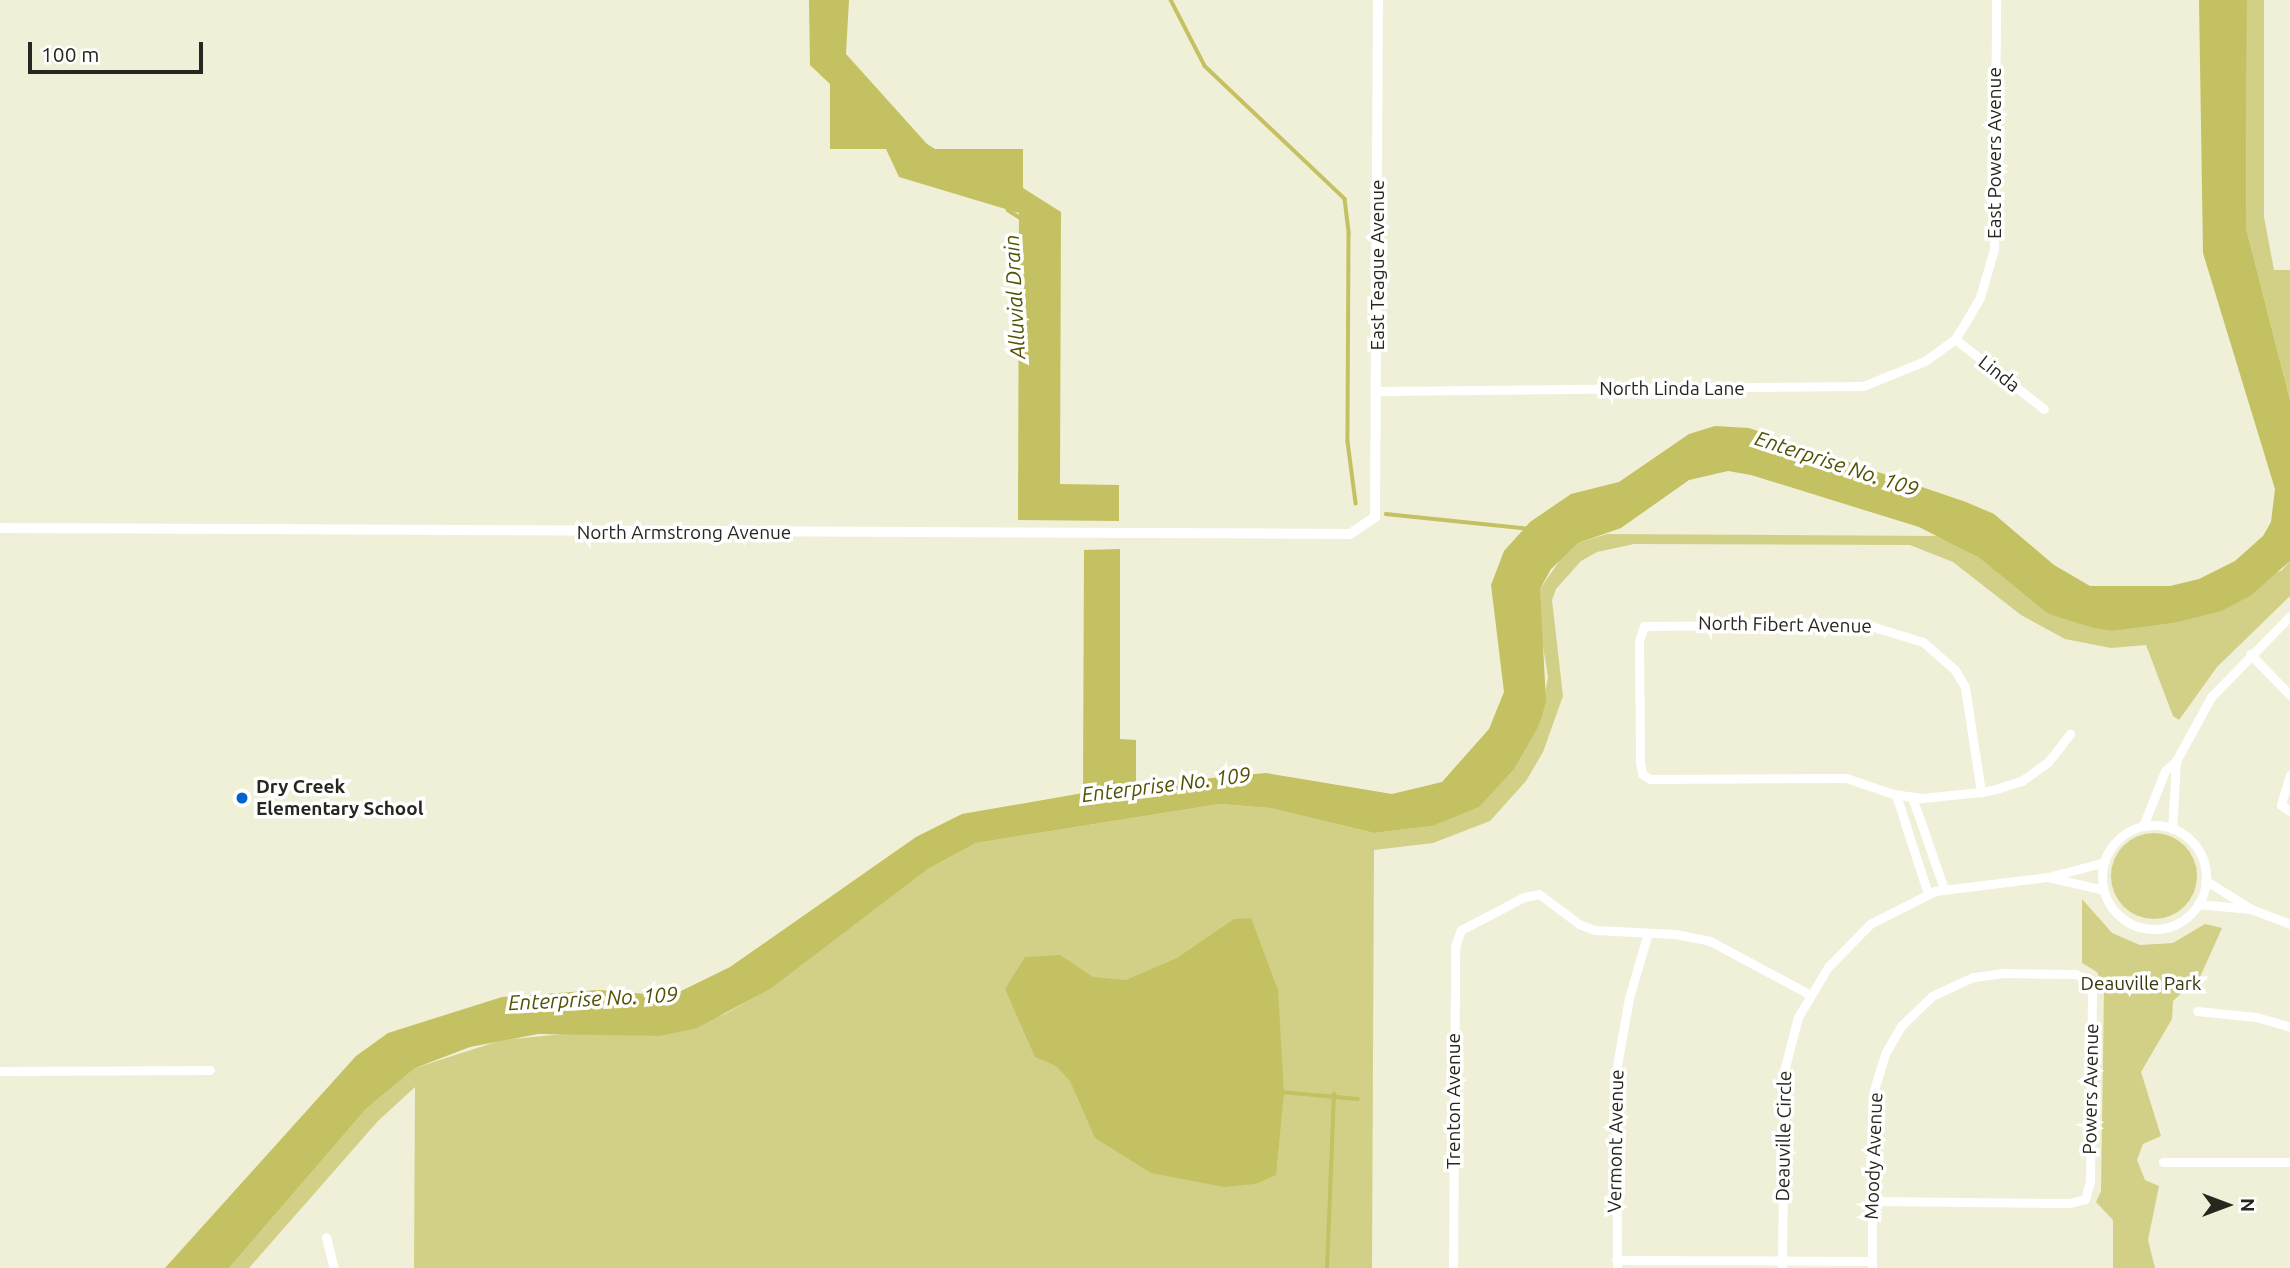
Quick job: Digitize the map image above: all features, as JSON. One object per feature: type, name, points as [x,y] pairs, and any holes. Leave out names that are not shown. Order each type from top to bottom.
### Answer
[{"type":"street","name":"East Teague Avenue","points":[[1367,527],[1376,517],[1378,0]]},
{"type":"street","name":"East Powers Avenue","points":[[1955,339],[1980,297],[1994,249],[1996,0]]},
{"type":"street","name":"North Linda Lane","points":[[1378,391],[1863,386],[1925,360],[1955,339]]},
{"type":"street","name":"Linda","points":[[1955,339],[2044,409]]},
{"type":"street","name":"North Armstrong Avenue","points":[[0,528],[1350,534],[1367,527]]},
{"type":"street","points":[[2143,826],[2165,771],[2176,761],[2211,697],[2250,654],[2290,616]]},
{"type":"street","name":"North Fibert Avenue","points":[[1896,794],[1846,778],[1650,779],[1642,774],[1639,641],[1644,626],[1864,625],[1923,642],[1955,670],[1965,687],[1981,792]]},
{"type":"street","points":[[2250,654],[2290,695]]},
{"type":"street","points":[[1928,894],[1896,794],[1912,797],[1981,792],[2036,772],[2070,734]]},
{"type":"street","points":[[2172,829],[2176,761]]},
{"type":"street","points":[[2290,775],[2281,805],[2290,811]]},
{"type":"street","points":[[1912,797],[1944,889]]},
{"type":"street","points":[[2143,826],[2172,829],[2197,849],[2205,880],[2198,904],[2184,920],[2154,930],[2124,920],[2112,909],[2104,890],[2105,862],[2125,834],[2143,826]]},
{"type":"street","name":"Deauville Circle","points":[[1782,1264],[1784,1071],[1789,1042],[1809,994],[1845,947],[1870,924],[1928,894],[1944,889],[2048,877],[2105,862]]},
{"type":"street","name":"Deauville Circle","points":[[2048,877],[2104,890]]},
{"type":"street","points":[[2205,880],[2251,909],[2290,924]]},
{"type":"street","name":"Trenton Avenue","points":[[1453,1268],[1458,934],[1531,894],[1539,894],[1570,919],[1595,930],[1648,933]]},
{"type":"street","points":[[2198,904],[2251,909]]},
{"type":"street","points":[[1648,933],[1710,942],[1809,994]]},
{"type":"street","name":"Vermont Avenue","points":[[1617,1264],[1616,1071],[1626,1007],[1648,933]]},
{"type":"street","name":"Moody Avenue","points":[[1872,1265],[1872,1110],[1879,1071],[1901,1026],[1947,988],[1973,977],[2003,973],[2075,974],[2087,979]]},
{"type":"street","name":"Powers Avenue","points":[[1872,1201],[2070,1203],[2085,1199],[2090,1182],[2092,1021],[2087,979]]},
{"type":"street","points":[[2197,1011],[2256,1017],[2290,1027]]},
{"type":"street","points":[[0,1071],[210,1070]]},
{"type":"street","points":[[2163,1162],[2290,1162]]},
{"type":"street","points":[[326,1237],[334,1268]]},
{"type":"street","points":[[1617,1264],[1872,1265]]},
{"type":"green space","points":[[2247,0],[2264,0],[2264,217],[2274,270],[2290,270],[2290,400],[2246,228]]},
{"type":"green space","points":[[1607,534],[1941,536],[1978,557],[2048,614],[2114,631],[2174,623],[2282,570],[2290,561],[2290,596],[2217,667],[2179,720],[2173,716],[2146,645],[2111,648],[2065,639],[2021,615],[1953,562],[1910,545],[1634,544],[1597,552],[1581,561],[1556,589],[1552,600],[1563,696],[1543,752],[1526,781],[1490,821],[1433,843],[1374,850],[1372,1268],[414,1268],[415,1087],[378,1121],[249,1268],[229,1268],[366,1109],[415,1068],[502,1040],[573,1033],[660,1036],[725,1014],[769,989],[928,869],[976,843],[1220,804],[1270,808],[1374,833],[1432,826],[1539,725],[1548,677],[1539,622],[1540,589],[1564,554],[1578,543]]},
{"type":"green space","points":[[2154,833],[2171,836],[2185,845],[2194,859],[2197,876],[2194,893],[2185,907],[2171,916],[2154,919],[2137,916],[2123,907],[2114,893],[2111,876],[2114,859],[2123,845],[2137,836]]},
{"type":"green space","name":"Deauville Park","points":[[2082,899],[2112,933],[2140,945],[2173,943],[2205,924],[2222,928],[2196,986],[2185,990],[2173,1001],[2172,1019],[2141,1072],[2161,1136],[2143,1144],[2137,1160],[2145,1180],[2159,1186],[2148,1240],[2155,1268],[2113,1268],[2113,1220],[2096,1202],[2101,1191],[2104,989],[2097,972],[2082,963]]},
{"type":"water","points":[[809,0],[849,0],[846,54],[927,144],[935,149],[1023,149],[1023,188],[1061,212],[1060,484],[1119,485],[1119,521],[1018,520],[1019,213],[899,177],[886,149],[830,149],[830,84],[810,65]]},
{"type":"water","name":"Enterprise No. 109","points":[[2199,0],[2247,0],[2246,228],[2290,400],[2290,561],[2250,596],[2221,611],[2174,623],[2114,631],[2094,628],[2048,614],[1978,557],[1919,527],[1751,475],[1728,471],[1689,480],[1621,528],[1578,543],[1551,569],[1540,589],[1546,702],[1539,725],[1514,769],[1479,807],[1432,826],[1374,833],[1270,808],[1220,804],[976,843],[928,869],[770,989],[697,1028],[660,1036],[538,1034],[470,1047],[415,1068],[366,1109],[229,1268],[165,1268],[356,1056],[388,1033],[502,997],[600,990],[658,995],[679,992],[730,967],[916,837],[962,814],[1083,793],[1084,550],[1120,549],[1120,739],[1136,740],[1136,785],[1266,773],[1392,794],[1442,782],[1489,729],[1504,692],[1491,585],[1504,551],[1530,522],[1571,494],[1619,482],[1689,434],[1715,426],[1749,428],[1966,502],[1994,514],[2054,565],[2090,586],[2170,586],[2199,579],[2235,561],[2263,536],[2271,522],[2275,489],[2203,253]]},
{"type":"water","points":[[1251,918],[1278,990],[1284,1092],[1276,1175],[1255,1184],[1224,1187],[1151,1173],[1095,1138],[1070,1081],[1056,1066],[1035,1057],[1005,989],[1025,957],[1060,955],[1093,977],[1126,980],[1177,958],[1234,919]]},
{"type":"waterway","points":[[1171,0],[1205,66],[1345,199],[1349,234],[1348,442],[1356,503]]},
{"type":"waterway","name":"Alluvial Drain","points":[[1008,210],[1022,219]]},
{"type":"waterway","points":[[1386,514],[1530,529]]},
{"type":"waterway","name":"Alluvial Drain","points":[[1281,1092],[1358,1099]]},
{"type":"waterway","points":[[1327,1268],[1334,1094]]},
{"type":"place","name":"Dry Creek Elementary School","points":[[242,798]]}]
